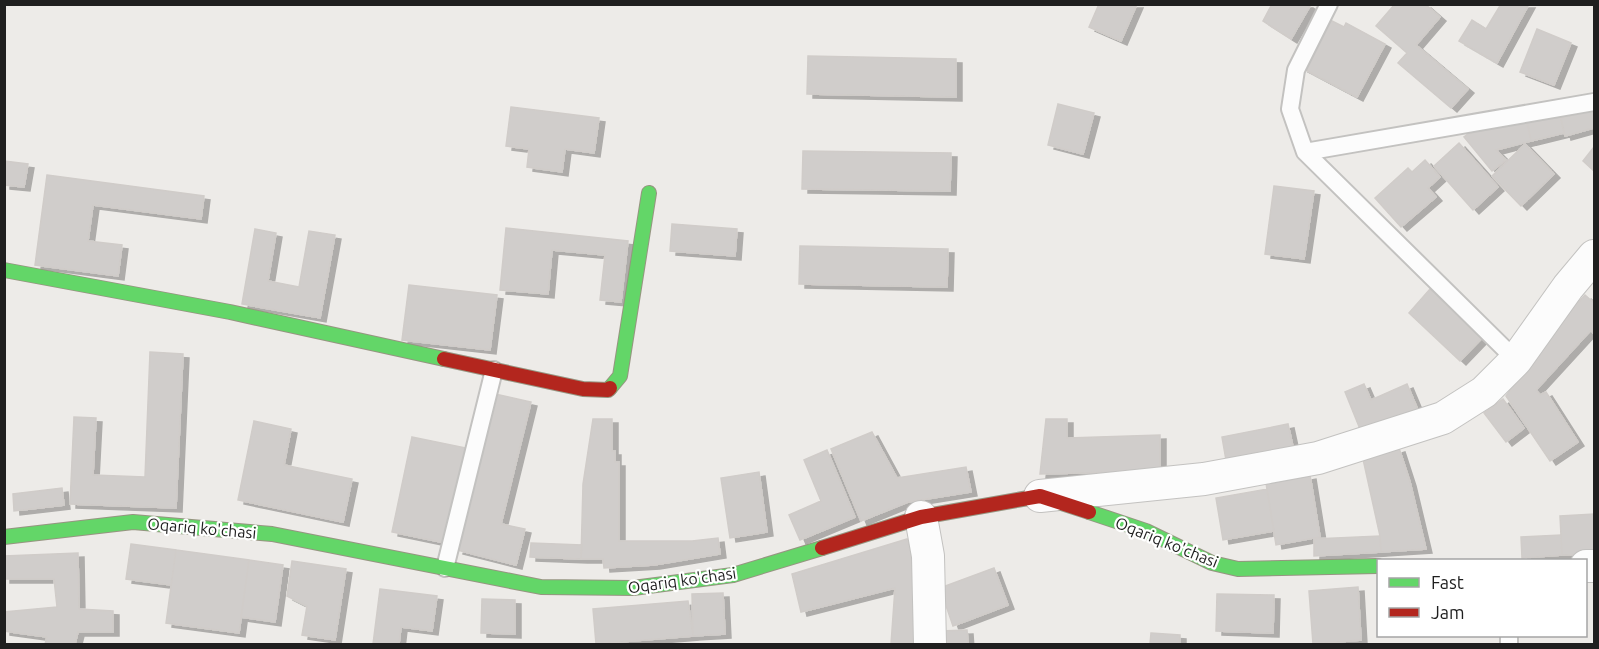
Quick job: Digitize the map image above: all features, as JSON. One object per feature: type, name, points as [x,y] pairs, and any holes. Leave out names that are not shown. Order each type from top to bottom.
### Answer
[{"type":"street","points":[[4,270],[231,312],[583,390],[608,390],[620,375],[649,193]]},
{"type":"street","points":[[1040,496],[1204,479],[1318,458],[1443,418],[1484,392],[1516,360],[1568,287],[1594,256]]},
{"type":"street","name":"Oqariq ko'chasi","points":[[4,537],[134,522],[272,534],[541,587],[633,588],[733,575],[921,517],[1040,496],[1146,531],[1212,563],[1238,569],[1377,566]]},
{"type":"street","points":[[921,517],[928,556],[930,645]]},
{"type":"lane","points":[[1329,4],[1296,70],[1290,109],[1305,152],[1516,360]]},
{"type":"lane","points":[[1305,152],[1594,102]]},
{"type":"lane","points":[[445,568],[494,370]]},
{"type":"building","points":[[1099,4],[1137,4],[1121,41],[1089,27]]},
{"type":"building","points":[[1272,4],[1307,4],[1310,6],[1291,39],[1263,21]]},
{"type":"building","points":[[1395,4],[1425,4],[1440,17],[1416,45],[1468,89],[1451,108],[1398,63],[1407,53],[1376,26]]},
{"type":"building","points":[[1501,4],[1529,4],[1497,63],[1459,41],[1472,20],[1486,29]]},
{"type":"building","points":[[1328,19],[1344,27],[1346,23],[1385,44],[1357,97],[1302,68]]},
{"type":"building","points":[[1537,29],[1571,43],[1554,85],[1520,72]]},
{"type":"building","points":[[808,56],[956,59],[956,97],[807,94]]},
{"type":"building","points":[[1058,104],[1094,113],[1083,154],[1048,145]]},
{"type":"building","points":[[511,107],[599,118],[594,153],[565,149],[562,172],[527,167],[529,149],[506,146]]},
{"type":"building","points":[[1594,110],[1594,128],[1565,136],[1561,118]]},
{"type":"building","points":[[1560,115],[1564,133],[1531,141],[1527,123]]},
{"type":"building","points":[[1527,121],[1531,141],[1496,150],[1506,160],[1492,171],[1464,137],[1484,129]]},
{"type":"building","points":[[1459,143],[1498,187],[1473,210],[1434,166]]},
{"type":"building","points":[[1525,144],[1554,174],[1521,206],[1492,176]]},
{"type":"building","points":[[1594,147],[1594,171],[1583,161]]},
{"type":"building","points":[[803,151],[951,153],[950,191],[802,189]]},
{"type":"building","points":[[1425,160],[1440,177],[1428,188],[1436,197],[1401,227],[1375,198],[1408,168],[1412,172]]},
{"type":"building","points":[[4,161],[28,164],[24,187],[4,185]]},
{"type":"building","points":[[47,175],[204,196],[201,219],[93,205],[88,241],[122,245],[118,276],[35,265]]},
{"type":"building","points":[[1274,186],[1314,191],[1304,259],[1265,254]]},
{"type":"building","points":[[672,224],[737,229],[735,256],[670,251]]},
{"type":"building","points":[[506,228],[628,241],[621,302],[600,300],[605,255],[552,250],[548,294],[500,290]]},
{"type":"building","points":[[255,229],[276,233],[268,281],[299,287],[309,231],[335,235],[320,318],[242,304]]},
{"type":"building","points":[[800,246],[948,249],[947,287],[799,284]]},
{"type":"building","points":[[409,285],[497,295],[490,350],[402,340]]},
{"type":"building","points":[[1430,289],[1482,338],[1460,361],[1409,313]]},
{"type":"building","points":[[1585,295],[1594,303],[1594,334],[1591,330],[1536,390],[1540,395],[1546,392],[1578,442],[1550,461],[1506,396],[1554,328]]},
{"type":"building","points":[[150,352],[183,354],[176,508],[70,504],[74,417],[96,418],[93,475],[145,477]]},
{"type":"building","points":[[1364,384],[1371,400],[1407,384],[1418,410],[1362,434],[1345,392]]},
{"type":"building","points":[[495,394],[531,402],[501,524],[525,529],[516,565],[457,550]]},
{"type":"building","points":[[1503,399],[1524,428],[1506,442],[1484,413]]},
{"type":"building","points":[[593,419],[612,419],[612,451],[615,451],[615,462],[619,462],[619,541],[692,541],[718,538],[720,554],[654,565],[604,568],[603,559],[581,559],[583,484]]},
{"type":"building","points":[[1046,419],[1067,419],[1067,438],[1160,435],[1160,471],[1040,474]]},
{"type":"building","points":[[254,421],[291,429],[284,465],[352,479],[343,522],[238,500]]},
{"type":"building","points":[[1288,424],[1293,447],[1226,460],[1222,437]]},
{"type":"building","points":[[872,432],[897,478],[966,467],[971,492],[908,502],[861,521],[831,449]]},
{"type":"building","points":[[412,437],[466,448],[446,543],[392,532]]},
{"type":"building","points":[[1399,448],[1410,482],[1426,549],[1381,552],[1380,536],[1363,459]]},
{"type":"building","points":[[827,450],[855,517],[800,540],[789,515],[821,501],[804,460]]},
{"type":"building","points":[[759,472],[767,532],[730,538],[721,478]]},
{"type":"building","points":[[1310,475],[1320,537],[1276,545],[1266,483]]},
{"type":"building","points":[[62,488],[64,505],[14,511],[13,494]]},
{"type":"building","points":[[1267,489],[1274,531],[1223,540],[1216,498]]},
{"type":"building","points":[[1594,514],[1594,554],[1562,555],[1560,516]]},
{"type":"building","points":[[1561,535],[1562,555],[1522,558],[1521,537]]},
{"type":"building","points":[[1380,536],[1381,552],[1314,556],[1314,539]]},
{"type":"building","points":[[907,539],[920,578],[919,644],[891,644],[895,588],[801,612],[792,574]]},
{"type":"building","points":[[531,543],[582,545],[581,559],[530,557]]},
{"type":"building","points":[[131,544],[176,550],[171,585],[126,579]]},
{"type":"building","points":[[176,550],[249,560],[239,633],[166,623]]},
{"type":"building","points":[[78,553],[79,609],[113,611],[113,632],[78,632],[75,644],[45,644],[47,637],[4,631],[4,612],[57,607],[54,579],[4,579],[4,556]]},
{"type":"building","points":[[249,560],[283,565],[275,622],[241,617]]},
{"type":"building","points":[[292,561],[346,569],[335,640],[302,635],[307,606],[287,596]]},
{"type":"building","points":[[994,568],[1008,605],[953,626],[940,588]]},
{"type":"building","points":[[1358,587],[1361,640],[1313,644],[1309,591]]},
{"type":"building","points":[[380,589],[437,596],[432,631],[401,627],[399,644],[373,644]]},
{"type":"building","points":[[723,593],[725,634],[693,636],[692,594]]},
{"type":"building","points":[[1217,594],[1274,595],[1273,633],[1216,631]]},
{"type":"building","points":[[482,599],[515,600],[515,634],[481,633]]},
{"type":"building","points":[[688,601],[693,636],[596,644],[593,609]]},
{"type":"building","points":[[967,630],[968,644],[941,644],[940,631]]},
{"type":"building","points":[[1151,633],[1180,635],[1180,644],[1150,644]]},
{"type":"traffic: fast","points":[[610,388],[620,376],[649,193]]},
{"type":"traffic: fast","points":[[4,270],[230,312],[444,359]]},
{"type":"traffic: fast","points":[[1089,512],[1146,531],[1212,563],[1238,569],[1377,566]]},
{"type":"traffic: fast","points":[[4,537],[133,522],[272,534],[541,587],[633,588],[733,575],[822,548]]},
{"type":"traffic: jam","points":[[444,359],[583,389],[608,390],[610,388]]},
{"type":"traffic: jam","points":[[822,548],[921,517],[1040,496],[1089,512]]}]
